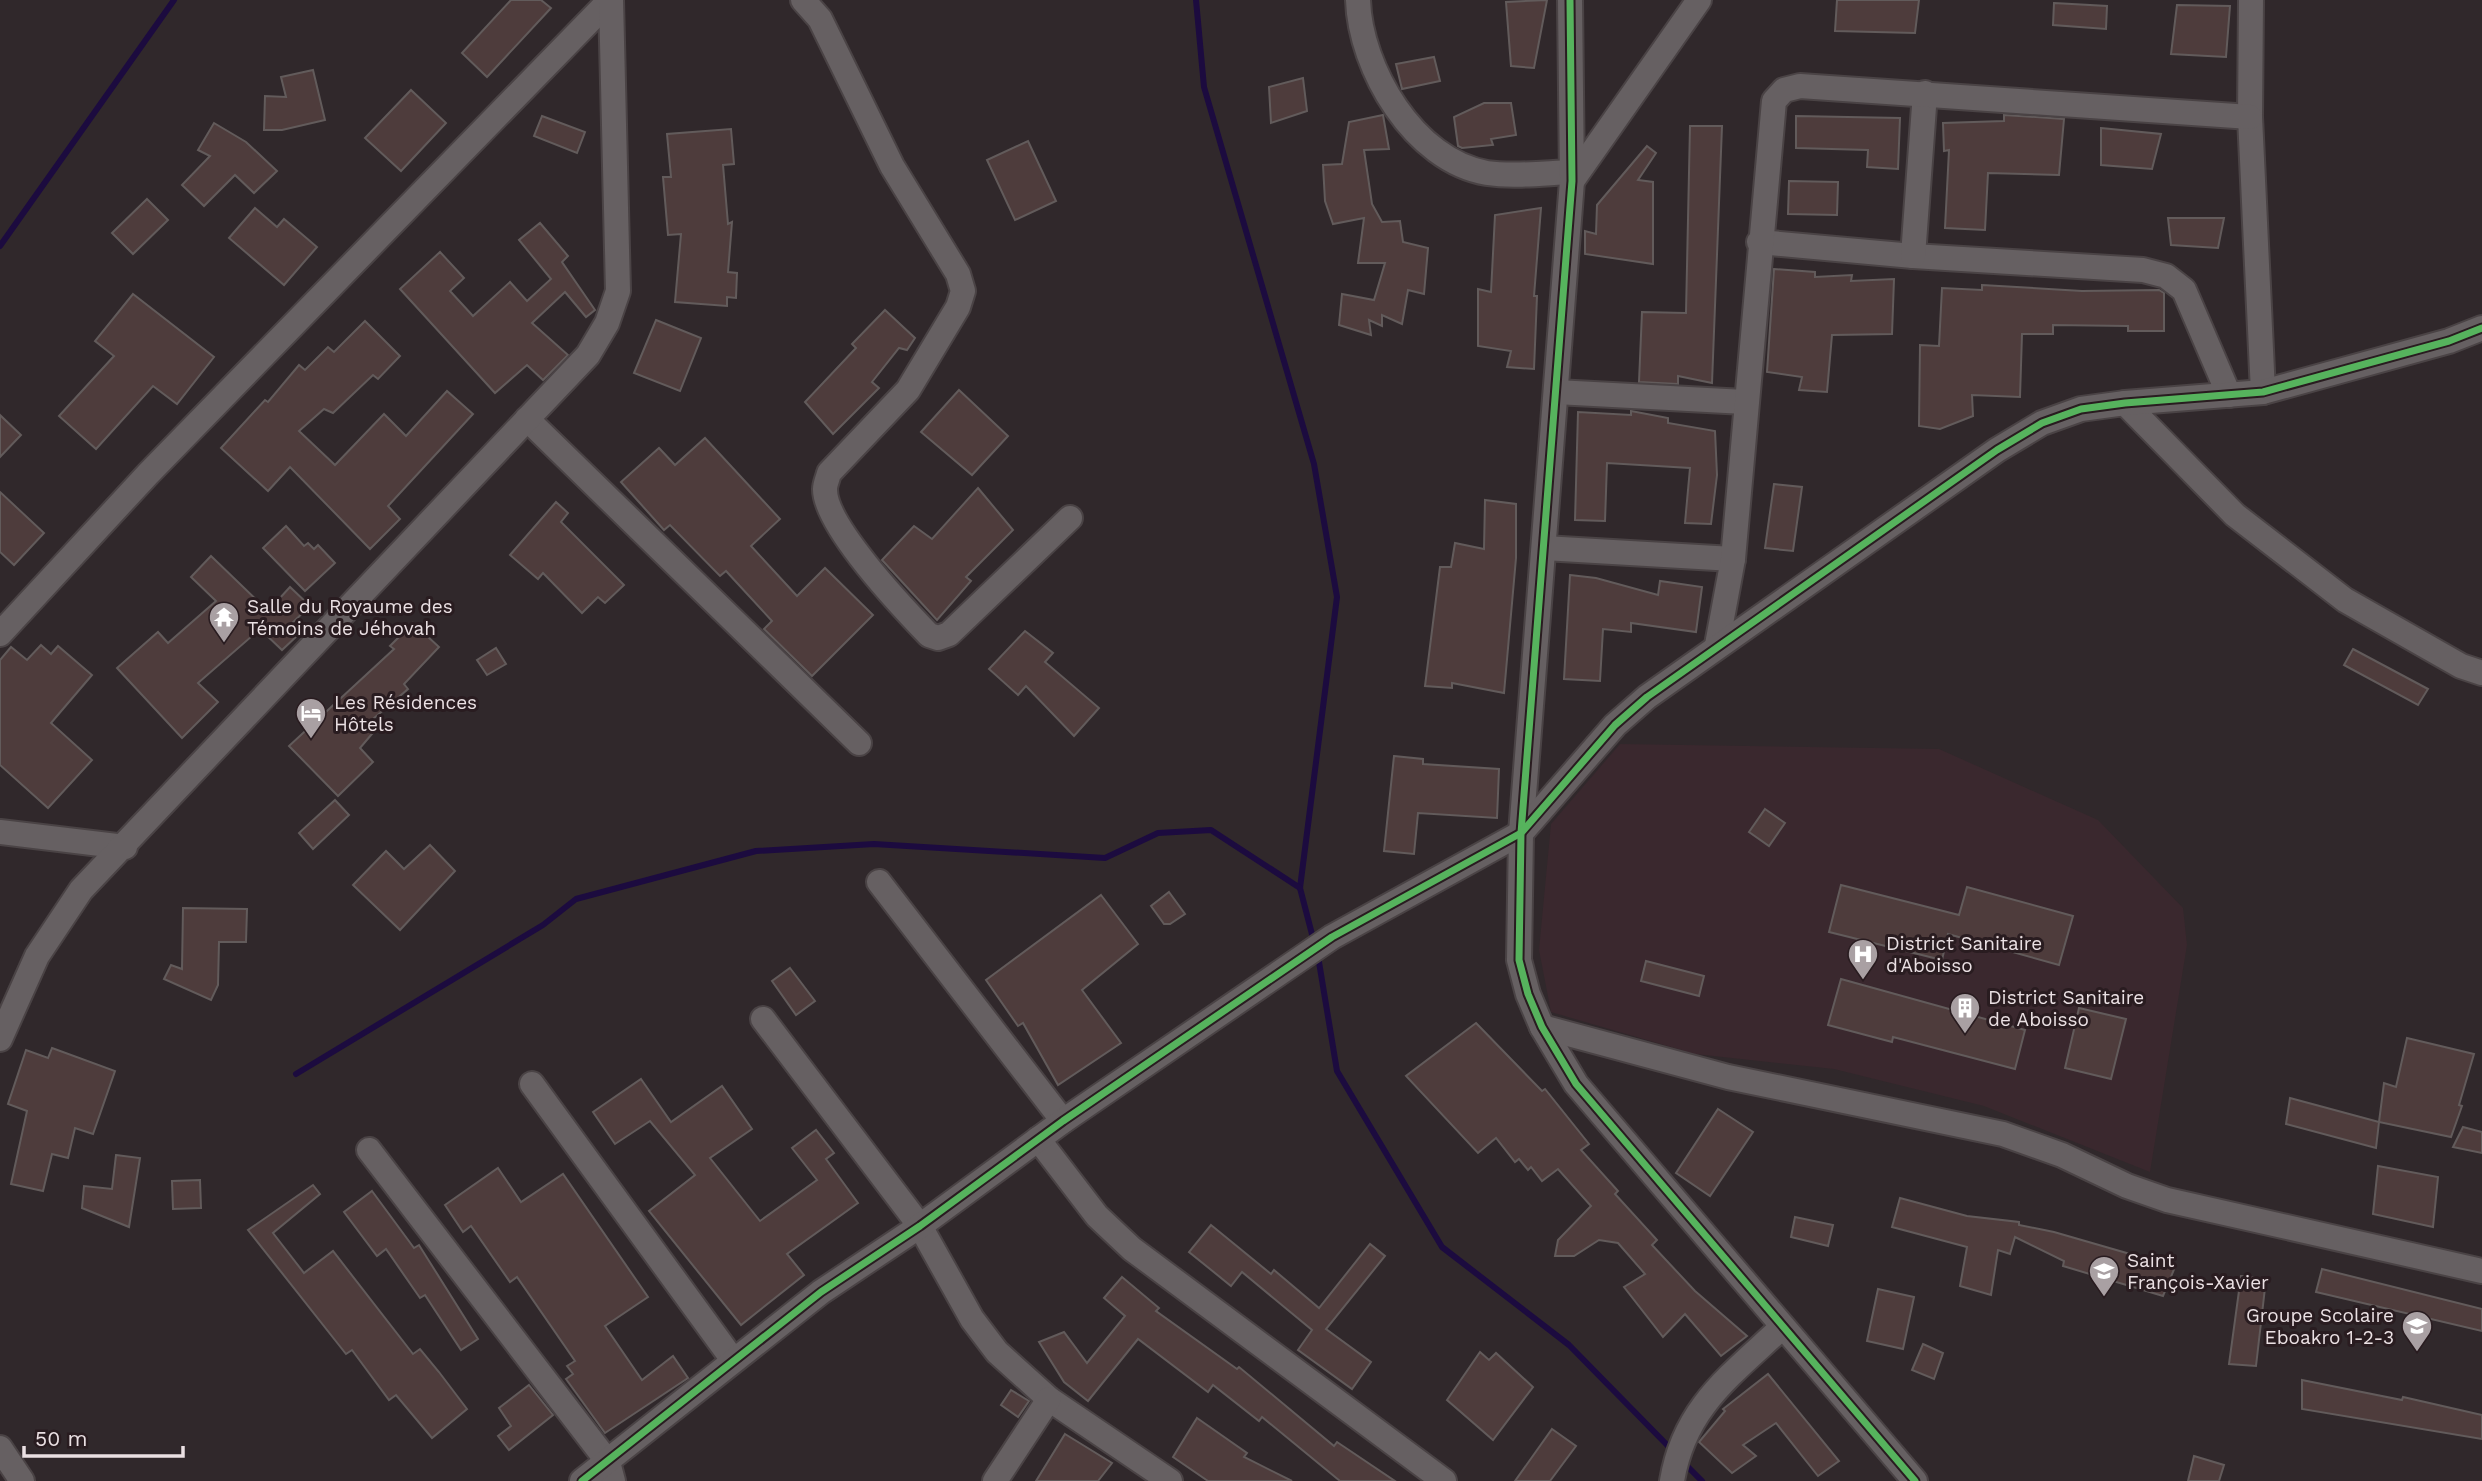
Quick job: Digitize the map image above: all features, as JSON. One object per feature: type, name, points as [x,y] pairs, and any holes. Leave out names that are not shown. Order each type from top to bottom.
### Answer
[{"type":"street","points":[[803,0],[820,19],[892,166],[958,274],[962,291],[958,307],[908,390],[829,473],[825,489],[830,508],[875,578],[929,635],[938,638],[949,634],[1070,518]]},
{"type":"street","points":[[1358,0],[1368,54],[1382,87],[1402,117],[1441,154],[1462,166],[1488,173],[1572,176]]},
{"type":"street","points":[[1570,0],[1572,176],[1521,834],[1519,960],[1542,1027],[1576,1084],[1915,1481]]},
{"type":"street","points":[[1572,176],[1699,0]]},
{"type":"street","points":[[2251,0],[2250,117],[2263,392]]},
{"type":"street","points":[[0,1039],[37,956],[80,890],[125,847],[588,355],[607,323],[618,291],[610,1]]},
{"type":"street","points":[[0,634],[148,474],[610,1]]},
{"type":"street","points":[[1717,645],[1732,559],[1774,101],[1784,90],[1800,86],[1925,93],[2250,117]]},
{"type":"street","points":[[1913,256],[1925,93]]},
{"type":"street","points":[[1759,242],[1913,256],[2143,270],[2166,276],[2184,290],[2229,395]]},
{"type":"street","points":[[582,1481],[610,1471],[733,1360],[821,1292],[920,1226],[1063,1121],[1332,937],[1521,834],[1615,725],[1717,645],[2042,423],[2081,410],[2125,403],[2263,392],[2449,341],[2482,328]]},
{"type":"street","points":[[1556,392],[1745,402]]},
{"type":"street","points":[[2125,403],[2235,515],[2345,600],[2461,666],[2482,673]]},
{"type":"street","points":[[527,419],[859,743]]},
{"type":"street","points":[[1544,548],[1732,559]]},
{"type":"street","points":[[0,832],[125,847]]},
{"type":"street","points":[[879,882],[1063,1121]]},
{"type":"street","points":[[763,1019],[920,1226],[972,1319],[997,1352],[1049,1399],[1170,1481]]},
{"type":"street","points":[[1542,1027],[1728,1077],[2003,1134],[2062,1155],[2127,1186],[2167,1199],[2482,1271]]},
{"type":"street","points":[[532,1084],[733,1360]]},
{"type":"street","points":[[1038,1139],[1097,1216],[1132,1249],[1444,1481]]},
{"type":"street","points":[[369,1150],[610,1471]]},
{"type":"street","points":[[1672,1481],[1676,1453],[1689,1423],[1705,1399],[1782,1328]]},
{"type":"street","points":[[995,1481],[1049,1399]]},
{"type":"street","points":[[0,1448],[22,1481]]},
{"type":"shaded area","name":"District Sanitaire d'Aboisso","points":[[1620,744],[1939,749],[2098,820],[2183,908],[2187,945],[2150,1172],[1984,1106],[1834,1069],[1695,1054],[1551,1012],[1539,950],[1551,824]]},
{"type":"building","points":[[511,0],[541,0],[551,8],[487,77],[462,53]]},
{"type":"building","points":[[1547,0],[1534,68],[1511,66],[1506,2]]},
{"type":"building","points":[[1837,0],[1919,0],[1915,33],[1835,31]]},
{"type":"building","points":[[2054,3],[2107,6],[2106,29],[2053,25]]},
{"type":"building","points":[[2177,5],[2230,6],[2226,57],[2171,54]]},
{"type":"building","points":[[1434,57],[1440,81],[1402,89],[1396,64]]},
{"type":"building","points":[[313,70],[325,120],[282,130],[264,130],[265,96],[286,97],[281,77]]},
{"type":"building","points":[[1303,78],[1307,111],[1271,123],[1269,87]]},
{"type":"building","points":[[411,90],[446,123],[401,171],[365,138]]},
{"type":"building","points":[[1484,103],[1511,103],[1516,135],[1491,139],[1493,145],[1462,148],[1458,146],[1454,117]]},
{"type":"building","points":[[1383,115],[1389,149],[1364,150],[1372,204],[1382,222],[1400,221],[1403,242],[1428,248],[1424,294],[1408,290],[1402,324],[1382,315],[1382,326],[1369,320],[1371,335],[1339,325],[1342,294],[1374,300],[1385,263],[1358,263],[1364,218],[1333,224],[1325,201],[1323,165],[1342,164],[1349,122]]},
{"type":"building","points":[[2004,115],[2064,119],[2059,175],[1988,173],[1985,230],[1945,228],[1949,150],[1944,151],[1943,123],[2004,121]]},
{"type":"building","points":[[542,116],[585,132],[577,153],[534,136]]},
{"type":"building","points":[[1796,116],[1900,118],[1898,169],[1867,167],[1868,150],[1796,148]]},
{"type":"building","points":[[214,123],[246,142],[277,171],[254,193],[235,175],[204,206],[182,185],[210,156],[198,150]]},
{"type":"building","points":[[1690,126],[1722,126],[1712,383],[1678,376],[1678,384],[1639,382],[1642,312],[1686,313]]},
{"type":"building","points":[[2101,128],[2161,134],[2152,169],[2101,165]]},
{"type":"building","points":[[731,129],[734,164],[723,165],[728,224],[732,222],[728,272],[737,273],[736,298],[727,297],[727,306],[675,302],[681,234],[668,235],[663,177],[671,177],[667,134]]},
{"type":"building","points":[[1028,141],[1056,201],[1015,220],[987,160]]},
{"type":"building","points":[[1647,146],[1656,153],[1638,180],[1653,182],[1653,264],[1585,254],[1585,231],[1596,234],[1597,205]]},
{"type":"building","points":[[1789,181],[1838,182],[1837,215],[1788,214]]},
{"type":"building","points":[[147,199],[168,220],[133,254],[112,233]]},
{"type":"building","points":[[255,208],[277,227],[284,219],[317,247],[284,285],[229,238]]},
{"type":"building","points":[[1541,208],[1534,296],[1537,296],[1534,369],[1507,367],[1511,351],[1478,346],[1478,289],[1491,292],[1495,215]]},
{"type":"building","points":[[2168,218],[2224,218],[2218,248],[2171,245]]},
{"type":"building","points":[[540,223],[568,256],[562,262],[595,310],[586,317],[565,292],[532,323],[568,355],[543,380],[527,365],[495,393],[400,289],[440,252],[464,278],[450,291],[473,316],[510,282],[527,301],[551,279],[519,240]]},
{"type":"building","points":[[1774,269],[1815,272],[1815,277],[1852,275],[1851,281],[1894,279],[1892,334],[1832,335],[1827,392],[1799,390],[1802,377],[1767,372]]},
{"type":"building","points":[[1982,285],[2082,291],[2159,290],[2164,293],[2164,331],[2128,331],[2128,326],[2053,325],[2053,334],[2022,334],[2020,397],[1972,395],[1973,416],[1940,429],[1919,426],[1920,345],[1939,346],[1942,288],[1982,290]]},
{"type":"building","points":[[133,294],[214,357],[177,404],[153,386],[96,449],[59,416],[114,356],[95,341]]},
{"type":"building","points":[[885,310],[915,338],[907,350],[899,348],[872,382],[879,388],[833,434],[805,402],[856,348],[852,344]]},
{"type":"building","points":[[656,320],[701,338],[680,391],[634,373]]},
{"type":"building","points":[[365,321],[400,356],[378,379],[373,375],[333,413],[324,409],[299,431],[335,465],[384,414],[406,436],[447,391],[473,414],[388,506],[400,519],[370,549],[290,467],[268,491],[221,448],[265,400],[268,402],[299,365],[305,370],[328,347],[334,352]]},
{"type":"building","points":[[959,390],[1008,436],[972,475],[921,432]]},
{"type":"building","points":[[1631,411],[1668,418],[1668,423],[1715,431],[1717,475],[1711,524],[1685,523],[1690,468],[1607,463],[1605,521],[1575,520],[1578,412],[1631,415]]},
{"type":"building","points":[[0,415],[21,435],[0,457]]},
{"type":"building","points":[[705,438],[780,519],[751,546],[797,596],[825,568],[873,615],[812,676],[764,629],[772,621],[726,571],[720,576],[670,525],[664,530],[621,482],[659,448],[675,465]]},
{"type":"building","points":[[1774,484],[1802,487],[1793,551],[1765,548]]},
{"type":"building","points":[[978,488],[1013,530],[966,577],[971,581],[937,620],[882,560],[914,526],[932,539]]},
{"type":"building","points":[[0,492],[44,533],[14,565],[0,552]]},
{"type":"building","points":[[1485,500],[1516,504],[1516,558],[1504,693],[1452,683],[1452,688],[1425,686],[1440,567],[1451,567],[1455,543],[1484,549]]},
{"type":"building","points":[[556,502],[568,513],[561,522],[624,585],[605,603],[598,597],[582,613],[543,573],[538,579],[510,555]]},
{"type":"building","points":[[286,526],[304,546],[308,543],[314,549],[318,545],[335,563],[305,591],[263,548]]},
{"type":"building","points":[[211,556],[268,611],[290,587],[310,606],[289,626],[298,635],[282,650],[260,629],[198,683],[218,702],[182,738],[117,668],[158,632],[168,643],[216,601],[191,577]]},
{"type":"building","points":[[1570,575],[1596,578],[1658,595],[1660,581],[1702,587],[1696,632],[1631,623],[1631,632],[1603,629],[1600,681],[1564,679]]},
{"type":"building","points":[[413,623],[439,647],[404,684],[408,689],[373,719],[377,728],[360,748],[373,762],[338,796],[289,746],[394,649],[390,646]]},
{"type":"building","points":[[1025,631],[1053,653],[1045,662],[1099,708],[1074,736],[1026,686],[1018,695],[989,669]]},
{"type":"building","points":[[41,645],[51,654],[58,646],[92,675],[51,723],[92,760],[48,808],[0,765],[0,660],[11,647],[27,660]]},
{"type":"building","points":[[496,648],[506,664],[487,675],[477,660]]},
{"type":"building","points":[[2353,649],[2428,689],[2418,705],[2344,665]]},
{"type":"building","points":[[1394,756],[1423,759],[1423,764],[1499,769],[1497,818],[1418,813],[1414,854],[1384,851]]},
{"type":"building","points":[[335,800],[349,815],[313,849],[299,833]]},
{"type":"building","points":[[1765,809],[1785,823],[1769,846],[1749,832]]},
{"type":"building","points":[[430,845],[455,871],[400,930],[353,885],[386,851],[404,869]]},
{"type":"building","points":[[1841,885],[1959,915],[1967,887],[2073,916],[2059,965],[1948,934],[1942,960],[1829,932]]},
{"type":"building","points":[[1169,892],[1185,914],[1170,924],[1164,924],[1151,906]]},
{"type":"building","points":[[1101,895],[1138,944],[1082,990],[1121,1043],[1058,1085],[1023,1023],[1018,1026],[986,980]]},
{"type":"building","points":[[183,908],[247,909],[246,942],[219,942],[218,985],[211,1000],[164,979],[171,965],[182,969]]},
{"type":"building","points":[[1646,961],[1704,976],[1699,996],[1641,981]]},
{"type":"building","points":[[790,968],[815,1001],[796,1015],[772,981]]},
{"type":"building","points":[[1841,979],[2025,1030],[2015,1069],[1893,1037],[1892,1042],[1828,1025]]},
{"type":"building","points":[[2079,1008],[2126,1019],[2111,1079],[2065,1068]]},
{"type":"building","points":[[1476,1023],[1542,1091],[1545,1089],[1589,1144],[1581,1150],[1618,1191],[1615,1194],[1657,1240],[1652,1245],[1695,1291],[1747,1336],[1721,1356],[1685,1314],[1663,1337],[1624,1287],[1645,1274],[1618,1243],[1599,1240],[1574,1256],[1555,1256],[1558,1240],[1591,1206],[1558,1169],[1542,1181],[1531,1167],[1528,1170],[1519,1159],[1515,1162],[1496,1138],[1478,1153],[1406,1076]]},
{"type":"building","points":[[2407,1038],[2474,1054],[2459,1105],[2462,1106],[2451,1137],[2379,1122],[2384,1083],[2396,1087]]},
{"type":"building","points":[[52,1048],[115,1071],[93,1134],[75,1128],[68,1158],[52,1154],[43,1191],[11,1184],[27,1111],[8,1104],[26,1050],[48,1058]]},
{"type":"building","points":[[641,1079],[671,1122],[722,1086],[752,1129],[710,1158],[760,1221],[817,1180],[792,1148],[816,1130],[834,1153],[826,1159],[858,1203],[787,1254],[804,1275],[741,1325],[649,1211],[695,1175],[650,1121],[615,1144],[593,1112]]},
{"type":"building","points":[[2290,1098],[2379,1122],[2376,1148],[2286,1124]]},
{"type":"building","points":[[1718,1109],[1753,1132],[1710,1196],[1676,1173]]},
{"type":"building","points":[[2463,1127],[2482,1132],[2482,1153],[2453,1147]]},
{"type":"building","points":[[116,1155],[140,1158],[129,1227],[82,1208],[84,1186],[112,1189]]},
{"type":"building","points":[[2378,1166],[2438,1177],[2433,1227],[2373,1214]]},
{"type":"building","points":[[498,1168],[521,1202],[563,1174],[648,1297],[605,1326],[642,1380],[673,1356],[688,1378],[605,1433],[566,1379],[573,1374],[567,1366],[575,1361],[517,1277],[510,1282],[471,1226],[463,1232],[445,1205]]},
{"type":"building","points":[[200,1180],[201,1208],[173,1209],[172,1181]]},
{"type":"building","points":[[313,1185],[320,1194],[273,1233],[304,1273],[333,1251],[413,1354],[420,1349],[439,1372],[467,1409],[432,1438],[396,1395],[389,1400],[352,1350],[346,1354],[248,1230]]},
{"type":"building","points":[[372,1191],[414,1248],[419,1245],[478,1339],[461,1350],[425,1295],[420,1298],[386,1249],[377,1256],[344,1212]]},
{"type":"building","points":[[1900,1198],[1967,1216],[2019,1222],[2019,1225],[2054,1232],[2175,1267],[2163,1296],[2063,1266],[2064,1261],[2015,1237],[2010,1254],[1998,1250],[1991,1295],[1960,1286],[1967,1247],[1892,1227]]},
{"type":"building","points":[[1795,1217],[1833,1225],[1828,1246],[1791,1237]]},
{"type":"building","points":[[1211,1225],[1271,1274],[1274,1270],[1319,1308],[1370,1244],[1385,1256],[1326,1329],[1371,1362],[1352,1389],[1298,1350],[1312,1330],[1242,1272],[1231,1286],[1189,1252]]},
{"type":"building","points":[[2322,1269],[2482,1309],[2482,1331],[2316,1292]]},
{"type":"building","points":[[2241,1276],[2266,1279],[2256,1366],[2229,1364]]},
{"type":"building","points":[[1122,1277],[1159,1308],[1156,1311],[1237,1369],[1239,1367],[1334,1446],[1337,1442],[1395,1481],[1340,1481],[1262,1417],[1259,1421],[1213,1385],[1208,1392],[1138,1339],[1088,1401],[1064,1382],[1039,1342],[1064,1332],[1087,1363],[1125,1316],[1104,1298]]},
{"type":"building","points":[[1878,1289],[1914,1297],[1903,1349],[1867,1341]]},
{"type":"building","points":[[1923,1344],[1943,1353],[1934,1379],[1912,1370]]},
{"type":"building","points":[[1480,1352],[1489,1360],[1496,1353],[1533,1387],[1493,1440],[1447,1400]]},
{"type":"building","points":[[1768,1374],[1839,1461],[1818,1476],[1776,1423],[1743,1445],[1756,1456],[1732,1473],[1699,1442],[1725,1411],[1723,1409]]},
{"type":"building","points":[[2302,1380],[2402,1400],[2403,1397],[2482,1415],[2482,1439],[2302,1409]]},
{"type":"building","points":[[529,1385],[553,1415],[509,1450],[498,1436],[511,1426],[499,1408]]},
{"type":"building","points":[[1011,1390],[1029,1401],[1018,1417],[1001,1405]]},
{"type":"building","points":[[1197,1418],[1247,1453],[1244,1457],[1292,1481],[1208,1481],[1173,1457]]},
{"type":"building","points":[[1552,1429],[1576,1446],[1550,1481],[1515,1481]]},
{"type":"building","points":[[1065,1434],[1112,1463],[1098,1481],[1036,1481]]},
{"type":"building","points":[[2194,1456],[2224,1465],[2219,1481],[2188,1481]]},
{"type":"waterway","points":[[0,246],[174,0]]},
{"type":"waterway","points":[[1196,0],[1204,87],[1314,464],[1337,597],[1300,888],[1314,942]]},
{"type":"waterway","points":[[296,1074],[543,925],[576,899],[756,851],[874,844],[1105,858],[1158,833],[1211,830],[1300,888]]},
{"type":"waterway","points":[[1318,956],[1337,1071],[1442,1247],[1569,1345],[1672,1450]]},
{"type":"waterway","points":[[1684,1463],[1702,1481]]},
{"type":"cycle path","points":[[1570,0],[1572,181],[1521,833],[1519,960],[1528,994],[1542,1027],[1576,1084],[1915,1481]]},
{"type":"cycle path","points":[[582,1481],[821,1292],[920,1226],[1063,1121],[1332,937],[1521,833],[1615,725],[1647,697],[1997,450],[2042,423],[2081,409],[2263,392],[2449,341],[2482,328]]},
{"type":"place","name":"Salle du Royaume des Témoins de Jéhovah","points":[[224,644]]},
{"type":"place","name":"Les Résidences Hôtels","points":[[311,740]]},
{"type":"place","name":"District Sanitaire d'Aboisso","points":[[1863,981]]},
{"type":"place","name":"District Sanitaire de Aboisso","points":[[1965,1035]]},
{"type":"place","name":"Saint François-Xavier","points":[[2104,1298]]},
{"type":"place","name":"Groupe Scolaire Eboakro 1-2-3","points":[[2417,1353]]}]
